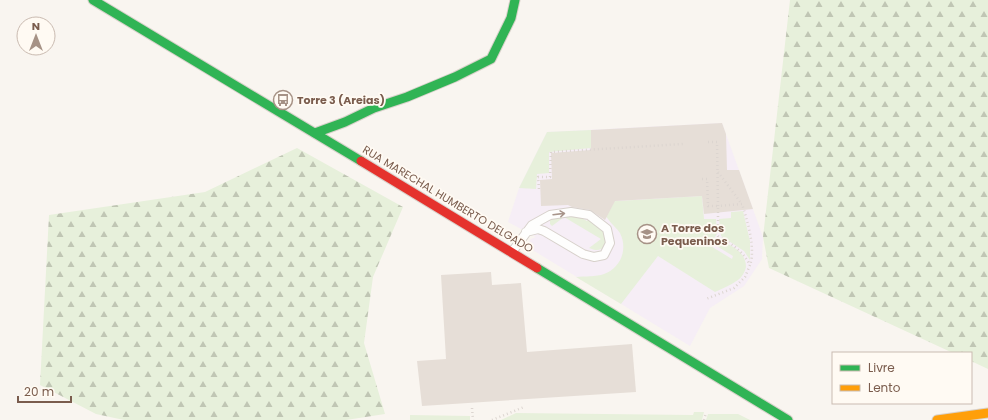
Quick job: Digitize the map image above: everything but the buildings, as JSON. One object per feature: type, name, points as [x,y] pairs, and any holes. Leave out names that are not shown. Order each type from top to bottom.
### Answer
[{"type":"street","name":"RUA MARECHAL HUMBERTO DELGADO","points":[[93,0],[316,132],[788,420]]},
{"type":"street","points":[[316,132],[345,122],[374,108],[407,97],[491,60],[511,18],[515,0]]},
{"type":"street","points":[[937,420],[988,413]]},
{"type":"lane","points":[[512,252],[526,232],[532,225],[550,215],[571,212],[589,215],[607,229],[610,243],[604,255],[594,257],[583,254],[544,231],[538,230],[526,232]]},
{"type":"path","points":[[708,142],[717,142],[718,236],[712,246]]},
{"type":"path","points":[[539,189],[538,177],[550,177],[551,152],[683,144]]},
{"type":"path","points":[[706,299],[734,288],[745,277],[752,261],[751,238],[742,204],[718,171]]},
{"type":"path","points":[[702,179],[707,179],[708,206],[742,204]]},
{"type":"path","points":[[718,236],[745,255],[750,265]]},
{"type":"path","points":[[492,420],[524,406]]},
{"type":"path","points":[[472,408],[473,420]]},
{"type":"path","points":[[704,420],[706,413]]},
{"type":"shaded area","name":"A Torre dos Pequeninos","points":[[722,123],[763,237],[762,259],[744,286],[710,308],[690,346],[531,249],[529,242],[531,239],[536,237],[508,222],[519,188],[547,132]]},
{"type":"green space","points":[[790,0],[988,0],[988,369],[972,361],[972,352],[951,352],[769,268],[763,237]]},
{"type":"green space","points":[[591,130],[591,148],[549,152],[549,173],[537,174],[536,189],[519,188],[547,132]]},
{"type":"green space","points":[[297,148],[403,207],[373,277],[364,343],[385,414],[346,420],[124,420],[96,414],[40,385],[49,215],[205,192]]},
{"type":"green space","points":[[702,196],[704,219],[716,219],[717,234],[709,245],[732,259],[733,256],[715,245],[719,239],[741,253],[745,261],[746,267],[744,273],[735,282],[715,292],[658,256],[621,304],[576,277],[601,275],[610,271],[619,263],[623,251],[620,233],[605,216],[600,202]]},
{"type":"green space","points":[[743,211],[750,241],[750,260],[744,251],[721,236],[719,219],[731,218],[731,212]]},
{"type":"green space","points":[[555,215],[578,216],[587,221],[589,218],[605,228],[606,246],[598,250],[589,248],[601,239],[564,217],[552,226],[550,224],[550,219]]},
{"type":"green space","points":[[694,412],[704,412],[702,420],[501,420],[516,413],[693,415]]},
{"type":"green space","points":[[708,414],[738,414],[750,420],[706,420]]},
{"type":"green space","points":[[410,415],[470,416],[470,420],[410,420]]},
{"type":"traffic: fast","points":[[93,0],[361,161]]},
{"type":"traffic: fast","points":[[315,133],[345,122],[374,108],[407,97],[455,77],[491,59],[511,18],[515,0]]},
{"type":"traffic: fast","points":[[537,268],[788,420]]},
{"type":"traffic: slow","points":[[937,420],[988,413]]},
{"type":"traffic: jam","points":[[361,161],[537,268]]},
{"type":"place","name":"Torre 3 (Areias)","points":[[283,100]]},
{"type":"place","name":"A Torre dos Pequeninos","points":[[647,234]]}]
